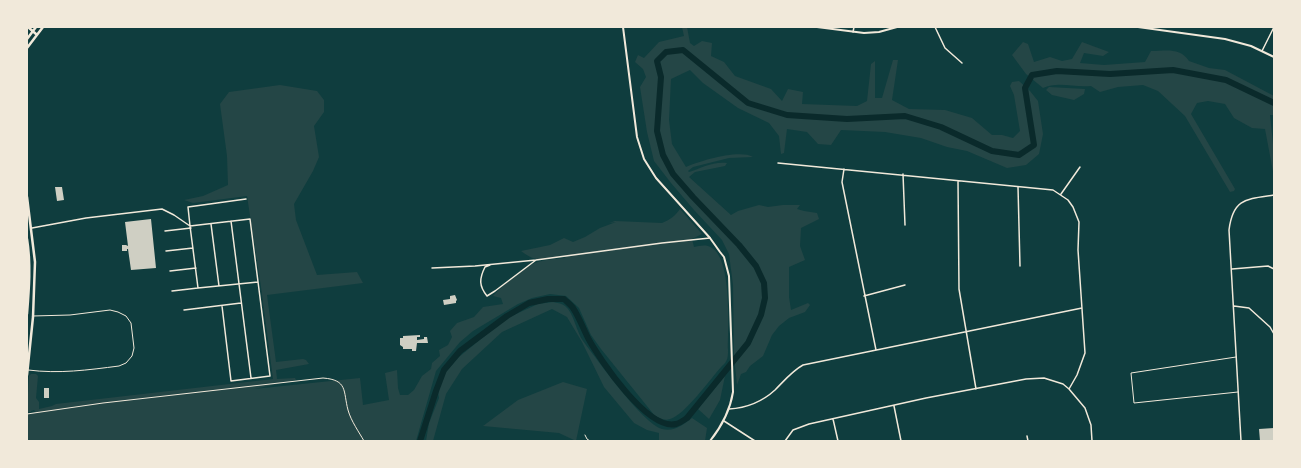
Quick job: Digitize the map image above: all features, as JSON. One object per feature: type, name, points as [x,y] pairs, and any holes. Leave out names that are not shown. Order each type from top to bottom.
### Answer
[{"type":"main road","points":[[28,27],[36,34]]},
{"type":"main road","points":[[27,39],[36,27]]},
{"type":"main road","points":[[27,48],[36,34],[43,27]]},
{"type":"main road","points":[[27,197],[35,262],[33,316],[27,375]]},
{"type":"main road","points":[[27,239],[30,271],[27,314]]},
{"type":"street","points":[[623,27],[639,148],[656,178],[710,238],[724,257],[729,276],[733,392],[729,410],[724,421],[710,441]]},
{"type":"street","points":[[817,27],[853,32],[879,32],[897,27]]},
{"type":"street","points":[[853,32],[854,27]]},
{"type":"street","points":[[935,27],[945,48],[962,63]]},
{"type":"street","points":[[1138,27],[1225,39],[1251,46],[1274,57]]},
{"type":"street","points":[[1262,51],[1274,27]]},
{"type":"street","points":[[778,163],[1053,190],[1061,194],[1073,207],[1079,222],[1078,250],[1085,353],[1078,375],[1069,389]]},
{"type":"street","points":[[1061,194],[1080,167]]},
{"type":"street","points":[[844,169],[842,182],[876,350]]},
{"type":"street","points":[[902,174],[905,225]]},
{"type":"street","points":[[958,181],[959,289],[976,389]]},
{"type":"street","points":[[1018,187],[1020,266]]},
{"type":"street","points":[[1242,441],[1229,230],[1230,218],[1238,205],[1250,199],[1274,195]]},
{"type":"street","points":[[198,288],[188,207],[246,199]]},
{"type":"street","points":[[32,228],[50,226],[86,218],[162,209],[174,215],[191,227]]},
{"type":"street","points":[[165,231],[250,219],[270,376],[231,381],[222,306]]},
{"type":"street","points":[[231,221],[251,378]]},
{"type":"street","points":[[211,224],[219,286]]},
{"type":"street","points":[[432,268],[490,265],[710,238]]},
{"type":"street","points":[[166,251],[193,248]]},
{"type":"street","points":[[490,265],[485,267],[479,281],[487,296],[536,260]]},
{"type":"street","points":[[1232,269],[1268,266],[1274,269]]},
{"type":"street","points":[[170,271],[196,268]]},
{"type":"street","points":[[172,291],[258,282]]},
{"type":"street","points":[[864,296],[905,286]]},
{"type":"street","points":[[184,310],[241,303]]},
{"type":"street","points":[[1234,306],[1249,308],[1270,327],[1274,334]]},
{"type":"street","points":[[729,410],[744,407],[765,397],[794,370],[803,365],[1082,308]]},
{"type":"street","points":[[785,441],[793,430],[809,424],[1026,379],[1044,378],[1063,384],[1085,408],[1091,425],[1092,441]]},
{"type":"street","points":[[894,406],[901,441]]},
{"type":"street","points":[[833,419],[838,441]]},
{"type":"street","points":[[724,421],[755,441]]},
{"type":"street","points":[[1027,436],[1028,441]]},
{"type":"lane","points":[[27,370],[63,373],[119,366],[132,356],[134,348],[131,323],[126,316],[118,312],[110,310],[70,315],[33,316]]},
{"type":"lane","points":[[1237,357],[1131,373],[1134,403],[1239,392]]},
{"type":"lane","points":[[585,435],[590,441]]},
{"type":"path","points":[[27,414],[103,403],[323,378],[338,381],[341,385],[344,390],[348,412],[364,441]]},
{"type":"shaded area","points":[[682,27],[687,27],[690,43],[694,46],[702,41],[712,43],[711,56],[724,62],[735,76],[771,89],[782,101],[788,89],[803,92],[802,104],[857,106],[867,101],[871,64],[875,61],[875,98],[882,98],[893,60],[898,60],[892,100],[909,109],[945,110],[972,118],[992,135],[1002,135],[1013,138],[1020,131],[1014,95],[1010,86],[1012,82],[1019,81],[1038,101],[1043,134],[1039,154],[1026,165],[1007,168],[967,151],[947,147],[921,138],[885,132],[841,130],[831,145],[818,144],[807,132],[787,129],[784,153],[781,154],[779,136],[769,123],[738,108],[703,83],[690,70],[671,79],[669,120],[672,144],[686,167],[710,159],[729,155],[739,154],[753,157],[729,158],[693,167],[688,171],[689,172],[712,164],[727,163],[725,166],[695,172],[689,177],[731,215],[738,211],[759,205],[768,207],[800,205],[797,209],[817,213],[819,219],[801,228],[800,246],[805,260],[789,267],[789,297],[791,310],[808,303],[810,305],[805,312],[789,318],[779,326],[772,335],[763,356],[750,366],[746,372],[741,374],[737,385],[734,356],[733,285],[729,254],[722,240],[694,210],[654,161],[647,132],[640,87],[646,77],[643,69],[635,62],[638,55],[644,58],[659,42],[684,36]]},
{"type":"shaded area","points":[[1023,42],[1028,44],[1034,62],[1050,57],[1062,61],[1072,59],[1082,42],[1109,52],[1103,56],[1084,53],[1080,63],[1104,65],[1145,62],[1151,51],[1167,50],[1177,52],[1189,61],[1209,68],[1225,70],[1274,96],[1274,115],[1270,115],[1274,153],[1274,177],[1265,129],[1252,128],[1234,118],[1225,104],[1208,101],[1197,103],[1191,114],[1235,189],[1234,191],[1230,192],[1185,116],[1158,91],[1143,85],[1118,87],[1100,92],[1091,86],[1055,85],[1043,88],[1026,74],[1012,55]]},
{"type":"shaded area","points":[[280,85],[317,91],[324,100],[324,112],[314,126],[319,157],[313,171],[294,204],[296,220],[317,275],[357,272],[363,283],[267,295],[276,362],[303,359],[309,364],[276,370],[277,379],[295,378],[296,380],[254,389],[360,378],[363,405],[389,400],[385,373],[397,370],[400,395],[408,395],[414,390],[422,376],[431,369],[432,363],[440,356],[439,350],[448,345],[452,337],[450,331],[457,323],[474,317],[483,307],[503,304],[501,298],[493,296],[530,265],[550,259],[566,258],[563,256],[541,260],[532,258],[521,251],[550,245],[564,238],[573,242],[600,228],[616,222],[609,223],[615,221],[662,223],[672,218],[680,209],[702,234],[692,239],[694,247],[705,246],[712,248],[718,255],[723,266],[728,295],[727,359],[690,404],[670,419],[666,420],[660,418],[655,416],[601,349],[591,335],[579,308],[566,296],[550,294],[532,298],[518,304],[473,331],[460,342],[436,371],[416,441],[27,441],[27,414],[36,412],[34,410],[27,412],[29,376],[31,374],[36,374],[38,376],[36,398],[39,402],[39,409],[56,404],[273,379],[247,196],[193,203],[184,200],[203,196],[228,185],[227,156],[220,104],[229,92]]},
{"type":"shaded area","points":[[1049,87],[1085,89],[1084,94],[1074,100],[1052,95],[1046,90]]},
{"type":"shaded area","points":[[553,302],[562,304],[568,309],[583,341],[620,390],[643,415],[653,424],[666,430],[674,429],[692,418],[707,428],[705,441],[659,441],[659,433],[647,430],[634,423],[604,387],[582,342],[567,317],[552,309],[502,332],[462,369],[446,394],[433,441],[426,441],[429,423],[439,398],[438,391],[445,373],[459,357],[505,319],[538,304]]},
{"type":"shaded area","points":[[725,376],[720,400],[709,419],[698,409]]},
{"type":"shaded area","points":[[563,382],[587,389],[576,441],[559,433],[483,426],[518,400]]},
{"type":"building","points":[[55,187],[62,187],[64,200],[57,201]]},
{"type":"building","points":[[151,219],[156,268],[131,270],[128,249],[127,251],[122,251],[122,245],[128,246],[125,222]]},
{"type":"building","points":[[455,295],[457,300],[456,303],[444,305],[443,300],[450,299],[450,296]]},
{"type":"building","points":[[420,335],[420,337],[417,337],[417,340],[427,337],[428,343],[417,343],[416,351],[412,351],[412,349],[403,349],[400,345],[400,338],[403,338],[403,336]]},
{"type":"building","points":[[44,388],[49,388],[49,398],[44,398]]},
{"type":"building","points":[[1274,428],[1274,441],[1260,441],[1259,429]]},
{"type":"waterway","points":[[420,441],[444,370],[460,351],[507,316],[529,303],[548,299],[564,299],[573,308],[594,348],[626,392],[652,417],[665,423],[676,424],[687,418],[748,343],[761,315],[765,298],[764,283],[756,266],[739,245],[673,174],[663,155],[657,131],[661,77],[657,61],[666,52],[683,50],[748,103],[787,115],[847,119],[905,116],[941,127],[992,151],[1019,155],[1034,145],[1025,88],[1032,75],[1057,71],[1110,74],[1173,70],[1226,80],[1274,103]]}]
